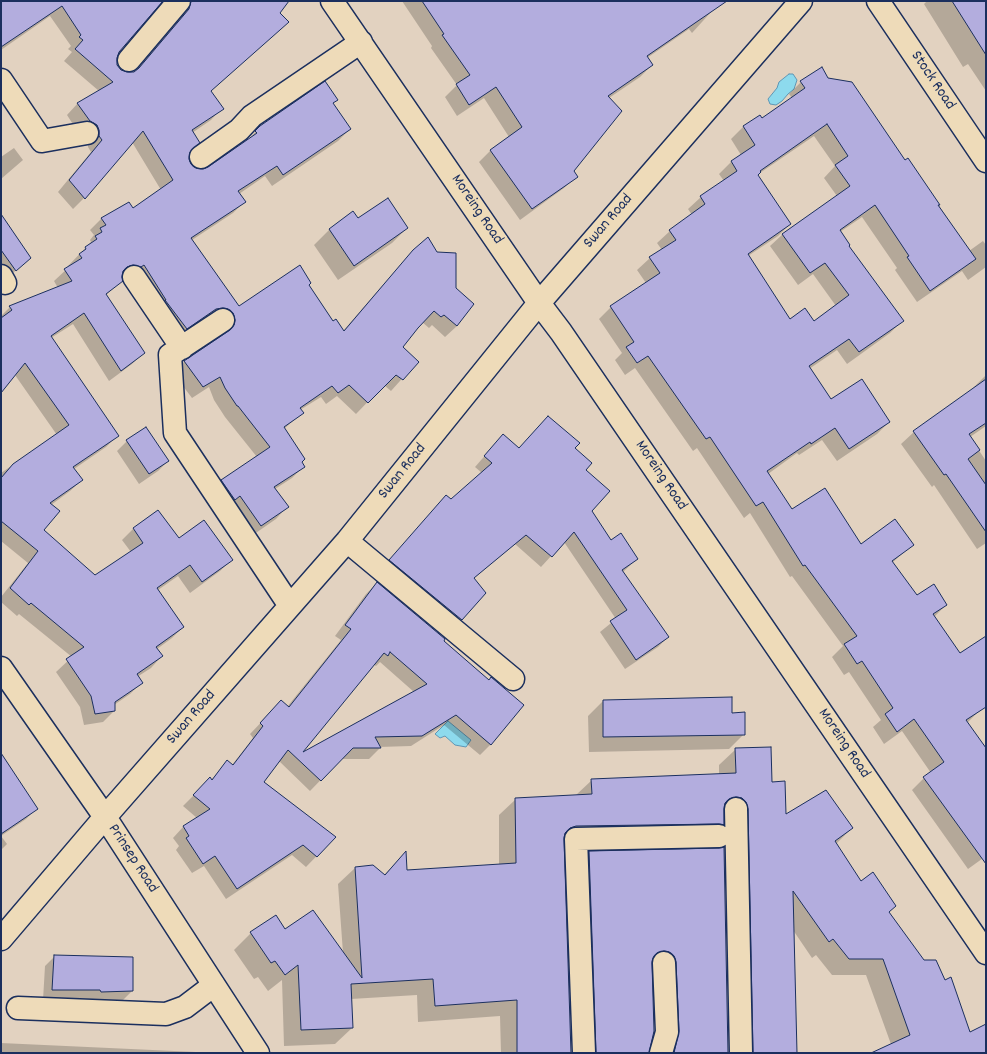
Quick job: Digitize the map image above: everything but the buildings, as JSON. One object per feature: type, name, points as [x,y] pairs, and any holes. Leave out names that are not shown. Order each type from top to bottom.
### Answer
[{"type":"street","points":[[129,60],[179,1]]},
{"type":"street","name":"Moreing Road","points":[[332,1],[539,303],[561,332],[986,953]]},
{"type":"street","name":"Swan Road","points":[[1,939],[105,817],[347,541],[539,303],[801,1]]},
{"type":"street","name":"Stock Road","points":[[878,1],[986,161]]},
{"type":"street","points":[[201,157],[239,130],[252,116],[361,42]]},
{"type":"street","points":[[1,80],[42,141],[87,133]]},
{"type":"street","points":[[134,277],[182,348]]},
{"type":"street","points":[[223,320],[170,355],[175,433],[290,606]]},
{"type":"street","points":[[347,541],[513,680]]},
{"type":"street","name":"Prinsep Road","points":[[1,668],[105,817],[258,1053]]},
{"type":"street","points":[[736,809],[740,1053]]},
{"type":"street","points":[[584,1053],[576,839],[719,836]]},
{"type":"street","points":[[661,1053],[667,1032],[664,962]]},
{"type":"street","points":[[18,1008],[166,1014],[185,1007],[214,985]]},
{"type":"water","points":[[789,74],[793,74],[797,80],[794,89],[776,105],[770,104],[768,99],[777,88],[779,82]]},
{"type":"water","points":[[448,721],[471,740],[466,747],[455,745],[445,736],[440,738],[435,734]]}]
